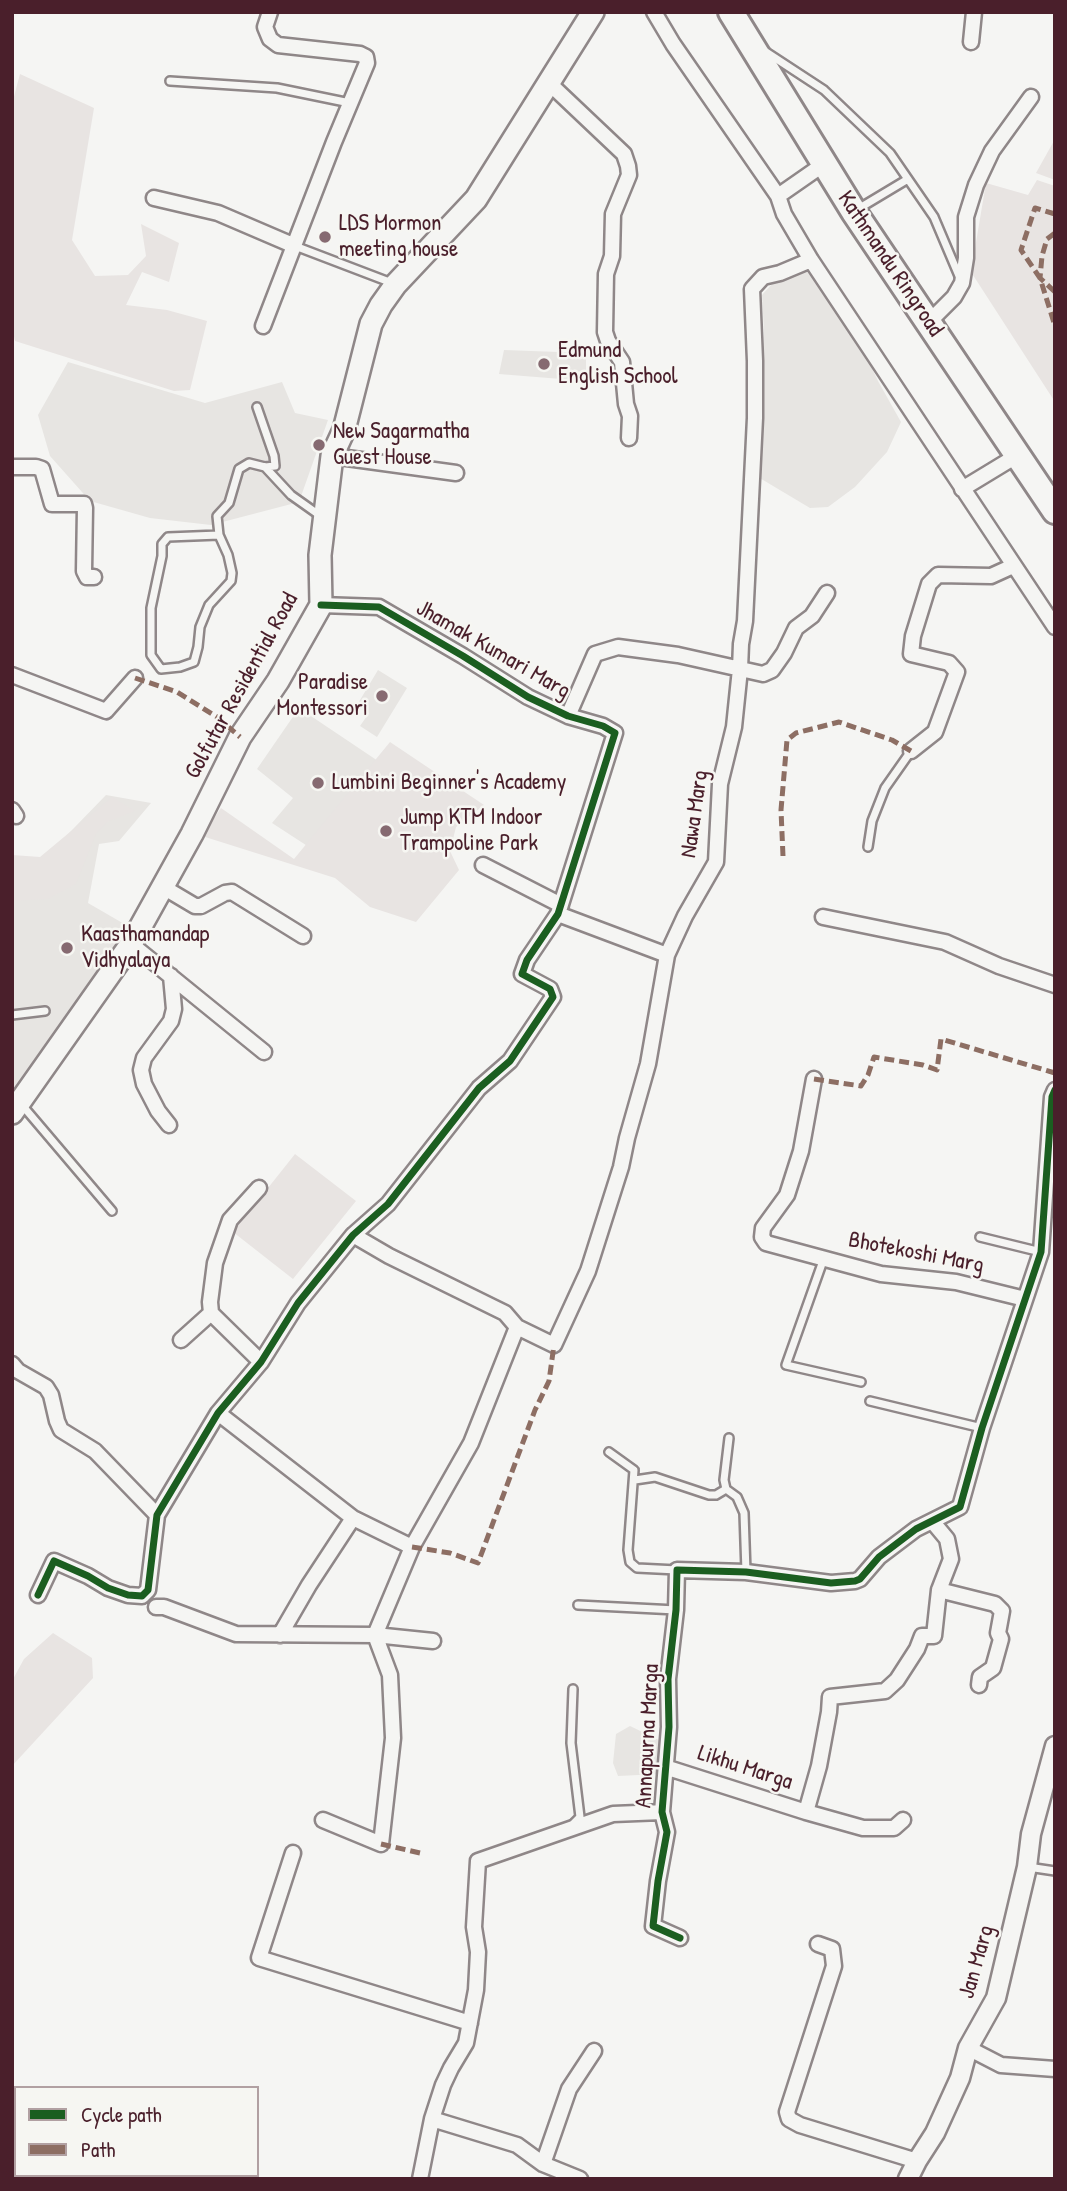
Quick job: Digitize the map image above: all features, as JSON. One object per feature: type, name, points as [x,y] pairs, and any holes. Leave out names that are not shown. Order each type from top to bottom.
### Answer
[{"type":"highway","name":"Kathmandu Ringroad","points":[[731,12],[854,212],[1055,511]]},
{"type":"main road","name":"Golfutar Residential Road","points":[[16,1107],[131,944],[197,824],[240,737],[278,681],[321,605],[320,555],[332,456],[344,430],[371,324],[381,305],[396,284],[476,199],[593,12]]},
{"type":"street","points":[[263,326],[334,142],[368,63],[366,57],[360,54],[278,45],[270,38],[265,27],[270,12]]},
{"type":"street","points":[[654,12],[673,44],[778,195],[784,214],[811,260],[1055,627]]},
{"type":"street","points":[[971,42],[974,12]]},
{"type":"street","points":[[549,83],[624,154],[628,166],[629,175],[613,214],[612,256],[606,274],[605,331],[608,341],[622,362],[626,404],[630,416],[629,438]]},
{"type":"street","points":[[929,323],[954,297],[962,283],[966,258],[966,217],[976,185],[992,151],[1031,96]]},
{"type":"street","points":[[778,195],[824,164]]},
{"type":"street","points":[[154,198],[218,213],[295,246]]},
{"type":"street","name":"Nawa Marg","points":[[517,1327],[554,1345],[588,1271],[621,1167],[648,1064],[667,955],[685,916],[716,862],[720,784],[734,727],[740,669],[754,472],[755,361],[752,289],[763,277],[811,260]]},
{"type":"street","points":[[962,489],[1017,455]]},
{"type":"street","points":[[332,456],[456,473]]},
{"type":"street","points":[[12,467],[41,469],[51,504],[84,504],[84,571],[87,577],[94,577]]},
{"type":"street","points":[[911,751],[935,732],[957,672],[949,663],[911,654],[913,636],[929,584],[938,575],[991,576],[1013,566]]},
{"type":"street","points":[[568,716],[595,654],[618,647],[678,655],[763,674],[772,670],[796,628],[811,616],[827,593]]},
{"type":"street","name":"Jhamak Kumari Marg","points":[[321,605],[379,607],[528,697],[568,716],[603,726],[615,733],[560,910]]},
{"type":"street","points":[[12,675],[106,711],[135,678]]},
{"type":"street","points":[[483,865],[560,910],[667,955]]},
{"type":"street","points":[[163,887],[195,906],[201,906],[232,892],[303,936]]},
{"type":"street","points":[[38,1595],[54,1562],[128,1595],[142,1596],[149,1587],[157,1515],[218,1413],[261,1362],[298,1303],[353,1235],[388,1205],[479,1088],[510,1061],[553,997],[550,989],[522,974],[527,960],[560,910]]},
{"type":"street","points":[[824,917],[945,942],[999,966],[1055,985]]},
{"type":"street","points":[[131,944],[264,1052]]},
{"type":"street","points":[[169,1125],[158,1111],[144,1084],[142,1070],[144,1059],[170,1021],[174,1009],[171,976]]},
{"type":"street","name":"Bhotekoshi Marg","points":[[814,1079],[802,1151],[787,1195],[763,1228],[762,1237],[766,1242],[881,1274],[956,1282],[1025,1300]]},
{"type":"street","points":[[683,1570],[746,1572],[831,1583],[855,1581],[860,1579],[879,1557],[916,1529],[960,1507],[982,1428],[1041,1252],[1054,1095]]},
{"type":"street","points":[[181,1340],[211,1313],[215,1263],[230,1220],[259,1188]]},
{"type":"street","points":[[323,1820],[382,1844],[393,1738],[390,1675],[375,1635],[412,1547],[471,1443],[517,1327],[505,1313],[389,1256],[353,1235]]},
{"type":"street","points":[[211,1313],[261,1362]]},
{"type":"street","points":[[12,1364],[18,1371],[46,1387],[61,1430],[96,1451],[157,1515]]},
{"type":"street","points":[[218,1413],[353,1518],[412,1547]]},
{"type":"street","points":[[280,1636],[309,1585],[353,1518]]},
{"type":"street","points":[[932,1521],[947,1539],[951,1559],[939,1590],[995,1604],[1002,1611],[998,1633],[1001,1639],[993,1668],[980,1677],[979,1685]]},
{"type":"street","name":"Annapurna Marga","points":[[680,1937],[653,1926],[667,1832],[662,1812],[669,1727],[668,1679],[683,1570]]},
{"type":"street","name":"Likhu Marga","points":[[665,1767],[806,1812],[819,1766],[830,1698],[885,1691],[897,1680],[922,1636],[934,1636],[939,1590]]},
{"type":"street","points":[[156,1607],[164,1607],[236,1634],[375,1635],[433,1641]]},
{"type":"street","name":"Jan Marg","points":[[908,2179],[960,2078],[968,2048],[996,1998],[1027,1867],[1031,1834],[1055,1746]]},
{"type":"street","points":[[420,2179],[432,2119],[443,2085],[466,2043],[470,2023],[476,1990],[478,1952],[474,1927],[478,1861],[613,1814],[662,1812]]},
{"type":"street","points":[[806,1812],[863,1828],[894,1828],[903,1820]]},
{"type":"street","points":[[293,1853],[259,1958],[470,2023]]},
{"type":"street","points":[[818,1944],[832,1949],[834,1966],[787,2112],[789,2119],[800,2125],[917,2161]]},
{"type":"street","points":[[968,2048],[1001,2066],[1055,2069]]},
{"type":"street","points":[[548,2170],[569,2089],[594,2051]]},
{"type":"street","points":[[432,2119],[517,2145],[548,2170],[580,2179]]},
{"type":"lane","points":[[751,42],[824,90],[890,153],[934,217],[962,283]]},
{"type":"lane","points":[[170,81],[277,88],[352,103]]},
{"type":"lane","points":[[854,212],[908,179]]},
{"type":"lane","points":[[295,246],[396,284]]},
{"type":"lane","points":[[219,536],[168,537],[162,544],[162,556],[150,608],[151,655],[161,669],[194,662],[200,627],[209,605],[232,581],[228,555],[219,536],[217,516],[229,502],[239,469],[249,463],[265,467],[275,466],[257,407]]},
{"type":"lane","points":[[265,467],[291,495],[325,518]]},
{"type":"lane","points":[[868,847],[872,821],[885,788],[911,751]]},
{"type":"lane","points":[[12,1015],[45,1011]]},
{"type":"lane","points":[[16,1107],[113,1211]]},
{"type":"lane","points":[[980,1237],[1041,1252]]},
{"type":"lane","points":[[824,1257],[786,1365],[860,1381]]},
{"type":"lane","points":[[870,1401],[982,1428]]},
{"type":"lane","points":[[729,1438],[724,1480],[726,1489],[737,1497],[744,1513],[746,1572]]},
{"type":"lane","points":[[609,1452],[634,1470],[628,1550],[630,1562],[637,1568],[683,1570]]},
{"type":"lane","points":[[635,1480],[654,1477],[709,1495],[716,1495],[726,1489]]},
{"type":"lane","points":[[578,1605],[676,1610]]},
{"type":"lane","points":[[566,1831],[580,1817],[571,1743],[573,1689]]},
{"type":"lane","points":[[1027,1867],[1055,1871]]},
{"type":"shaded area","points":[[20,74],[94,108],[72,240],[95,276],[128,275],[146,256],[141,224],[179,243],[169,282],[142,272],[126,305],[167,310],[207,321],[190,390],[174,391],[15,341],[12,327],[12,104]]},
{"type":"shaded area","points":[[1055,139],[1055,180],[1036,173]]},
{"type":"shaded area","points":[[1037,180],[1055,186],[1055,402],[971,272],[986,183],[1028,195]]},
{"type":"shaded area","points":[[808,272],[826,292],[859,341],[901,422],[887,452],[855,487],[828,507],[810,508],[758,477],[764,331],[762,295],[780,275]]},
{"type":"shaded area","name":"Edmund English School","points":[[504,350],[586,353],[586,381],[499,374]]},
{"type":"shaded area","points":[[68,362],[205,403],[282,382],[295,413],[328,420],[299,502],[211,525],[150,518],[90,501],[50,456],[38,415]]},
{"type":"shaded area","name":"Paradise Montessori","points":[[378,670],[407,688],[377,737],[360,726],[369,713],[357,705]]},
{"type":"shaded area","name":"Lumbini Beginner's Academy","points":[[299,708],[378,761],[312,849],[272,823],[293,798],[257,769]]},
{"type":"shaded area","name":"Jump KTM Indoor Trampoline Park","points":[[390,742],[484,805],[456,827],[450,851],[459,870],[416,922],[370,907],[335,878],[202,836],[221,808],[294,859]]},
{"type":"shaded area","name":"Kaasthamandap Vidhyalaya","points":[[106,795],[151,803],[119,841],[99,844],[88,903],[126,925],[117,971],[65,1023],[12,1093],[12,860],[40,863]]},
{"type":"shaded area","points":[[112,797],[135,811],[107,822],[96,834],[76,884],[48,899],[12,901],[12,855],[40,857]]},
{"type":"shaded area","points":[[295,1154],[356,1201],[293,1279],[233,1232]]},
{"type":"shaded area","points":[[53,1633],[92,1658],[93,1678],[12,1766],[12,1681],[24,1659]]},
{"type":"shaded area","points":[[630,1726],[663,1742],[659,1774],[618,1776],[613,1763],[616,1734]]},
{"type":"marked path","points":[[1055,214],[1035,208],[1021,250],[1040,278],[1055,326]]},
{"type":"marked path","points":[[1055,233],[1047,239],[1040,278],[1055,292]]},
{"type":"marked path","points":[[135,678],[177,692],[217,717],[240,737]]},
{"type":"marked path","points":[[783,856],[781,810],[787,740],[796,733],[839,722],[892,740],[911,751]]},
{"type":"marked path","points":[[814,1079],[861,1086],[874,1057],[937,1070],[941,1039],[1055,1073]]},
{"type":"marked path","points":[[412,1547],[450,1553],[478,1563],[535,1410],[549,1381],[554,1345]]},
{"type":"marked path","points":[[381,1844],[420,1853]]},
{"type":"cycle path","points":[[38,1595],[54,1561],[128,1595],[142,1596],[148,1590],[157,1515],[218,1413],[261,1362],[298,1303],[353,1235],[388,1204],[479,1088],[510,1061],[553,997],[550,989],[522,974],[527,960],[558,914],[615,733],[603,726],[568,716],[528,697],[379,607],[321,605]]},
{"type":"cycle path","points":[[680,1938],[653,1926],[667,1832],[662,1812],[669,1727],[668,1679],[676,1610],[677,1570],[746,1572],[831,1583],[855,1581],[860,1579],[879,1557],[916,1529],[960,1507],[982,1428],[1041,1252],[1052,1097],[1055,1090]]},
{"type":"place","name":"LDS Mormon meeting house","points":[[325,237]]},
{"type":"place","name":"Edmund English School","points":[[544,364]]},
{"type":"place","name":"New Sagarmatha Guest House","points":[[319,445]]},
{"type":"place","name":"Paradise Montessori","points":[[382,696]]},
{"type":"place","name":"Lumbini Beginner's Academy","points":[[318,783]]},
{"type":"place","name":"Jump KTM Indoor Trampoline Park","points":[[386,831]]},
{"type":"place","name":"Kaasthamandap Vidhyalaya","points":[[67,948]]}]
